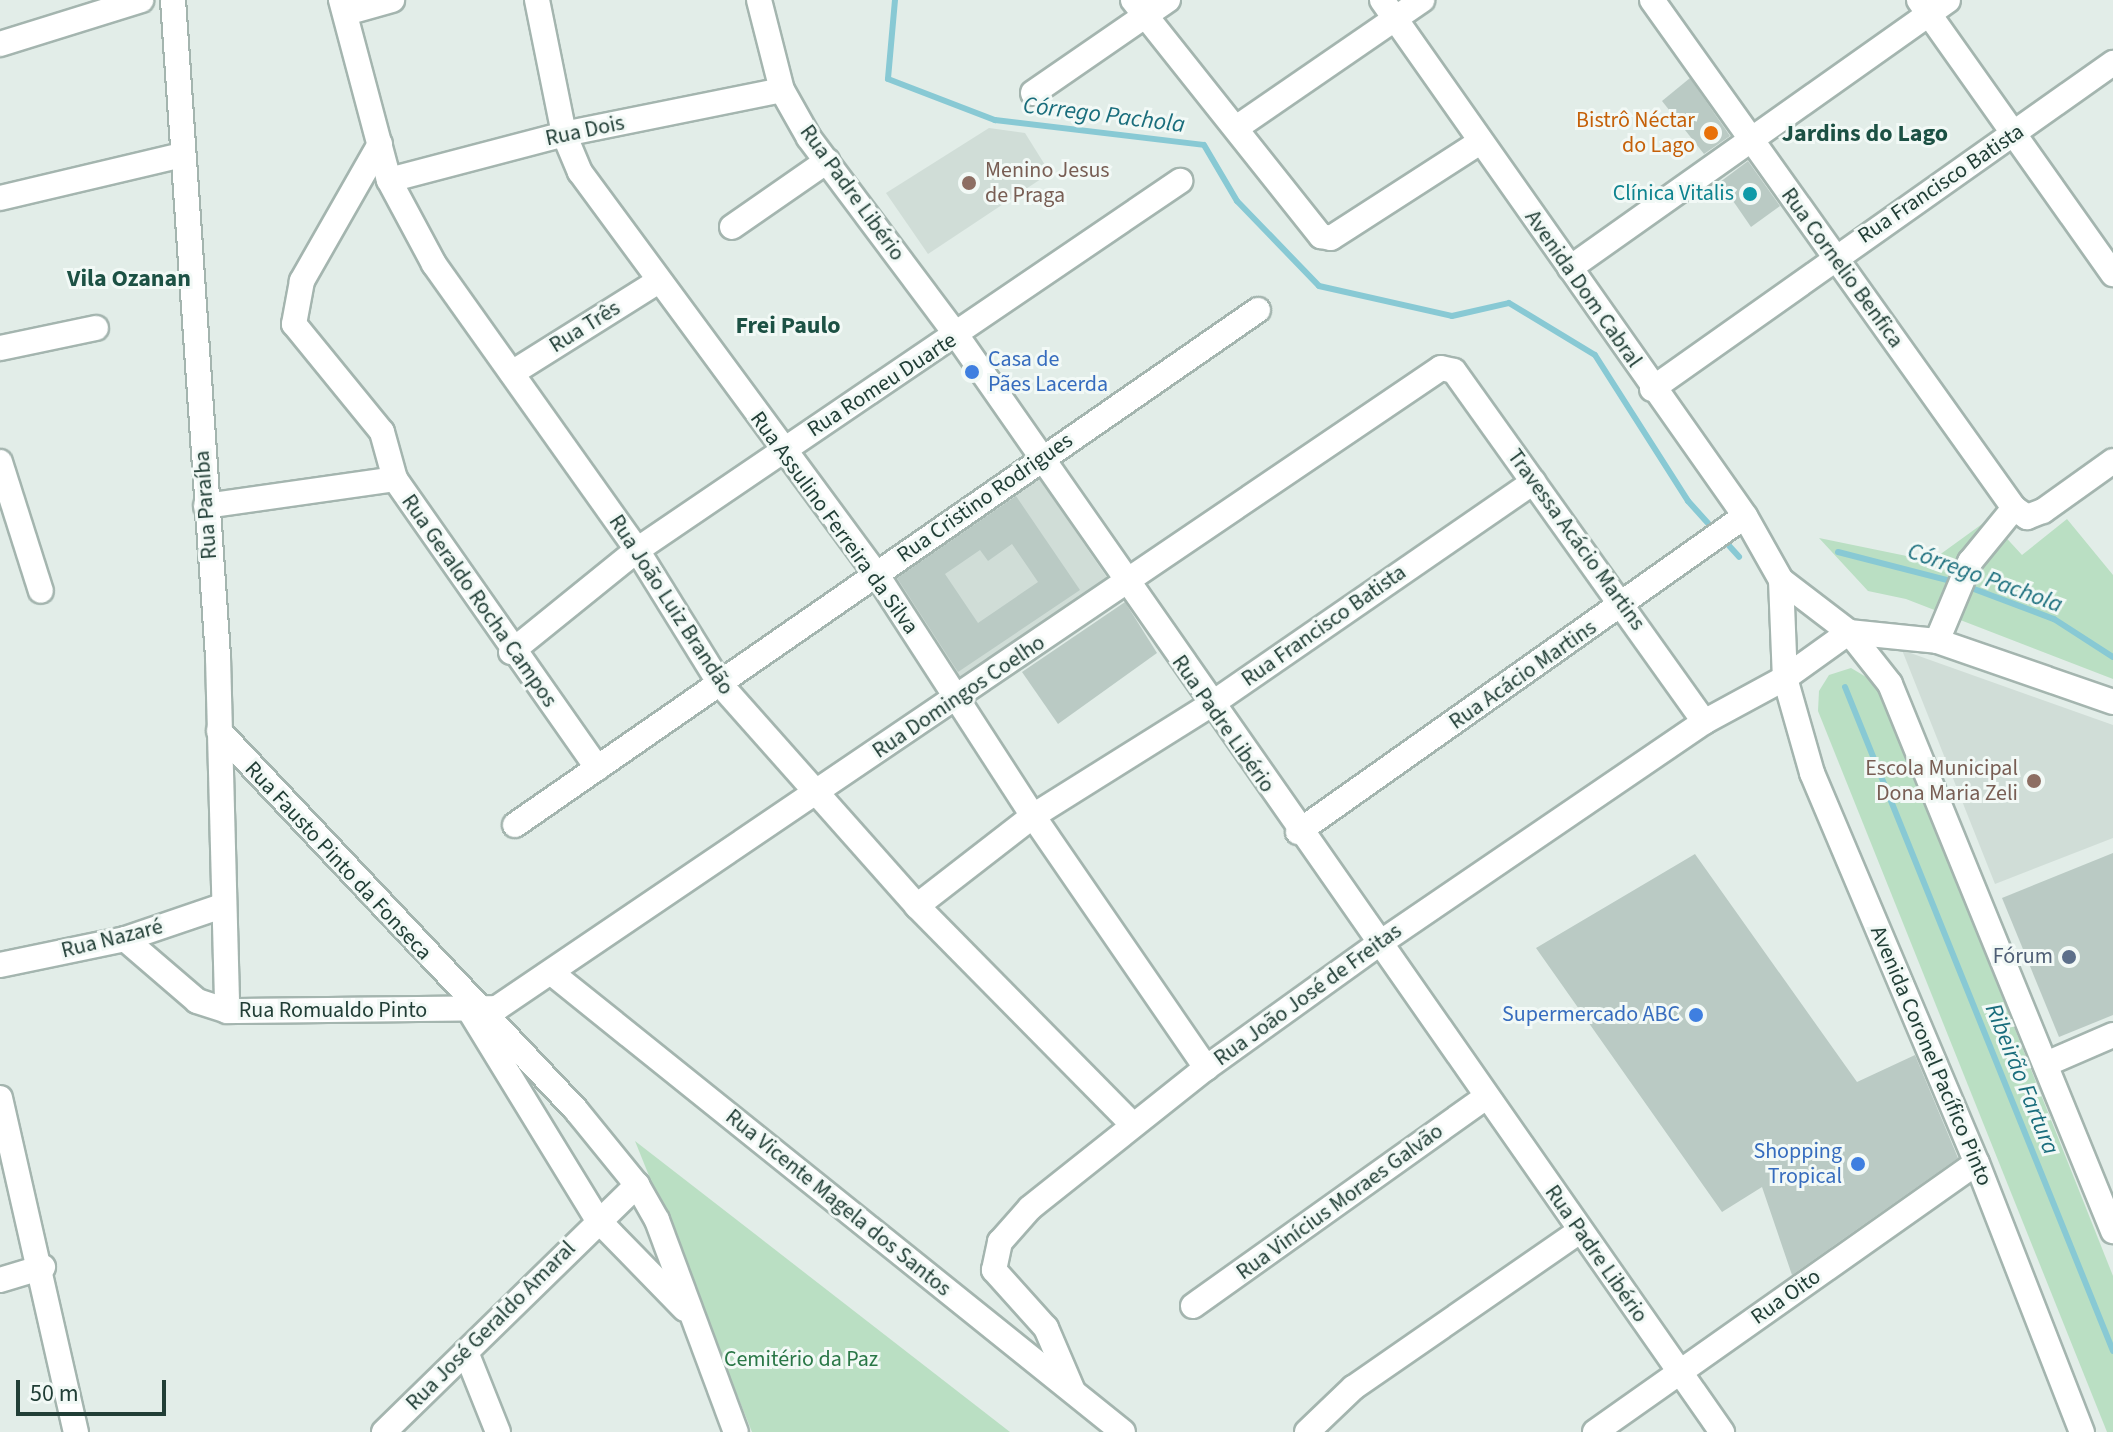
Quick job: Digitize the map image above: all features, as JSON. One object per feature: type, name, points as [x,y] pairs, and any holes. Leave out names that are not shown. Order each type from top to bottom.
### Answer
[{"type":"street","points":[[0,44],[141,0]]},
{"type":"street","name":"Rua Paraíba","points":[[173,0],[219,731],[227,1011]]},
{"type":"street","points":[[344,7],[392,0]]},
{"type":"street","name":"Rua Assulino Ferreira da Silva","points":[[537,0],[564,134],[580,172],[781,452],[877,575],[1033,816],[1206,1068]]},
{"type":"street","name":"Rua Padre Libério","points":[[759,0],[782,90],[827,161],[957,336],[1298,832],[1380,943],[1722,1432]]},
{"type":"street","points":[[1033,93],[1139,8],[1168,0]]},
{"type":"street","points":[[1236,128],[1388,9],[1422,0]]},
{"type":"street","name":"Rua Cornelio Benfica","points":[[1652,0],[2014,508]]},
{"type":"street","points":[[1570,268],[1932,5],[2013,137],[2113,274]]},
{"type":"street","name":"Rua João Luiz Brandão","points":[[344,7],[389,180],[434,264],[637,550],[720,684],[813,794],[917,906],[1132,1124]]},
{"type":"street","points":[[1139,8],[1236,128],[1313,231],[1331,238],[1480,142]]},
{"type":"street","name":"Avenida Dom Cabral","points":[[1388,9],[1570,268],[1738,521],[1781,580]]},
{"type":"street","name":"Rua Francisco Batista","points":[[1652,389],[1835,256],[2013,137],[2113,63]]},
{"type":"street","name":"Rua Dois","points":[[389,180],[564,134],[782,90]]},
{"type":"street","name":"Rua Geraldo Rocha Campos","points":[[380,144],[302,281],[294,324],[382,432],[395,479],[511,652],[597,768]]},
{"type":"street","points":[[0,198],[182,155]]},
{"type":"street","points":[[732,227],[827,161]]},
{"type":"street","name":"Rua Romeu Duarte","points":[[511,652],[637,550],[957,336],[1180,181]]},
{"type":"street","name":"Rua Três","points":[[512,373],[657,282]]},
{"type":"street","name":"Rua Cristino Rodrigues","points":[[515,825],[877,575],[1041,457],[1258,310]]},
{"type":"street","points":[[0,348],[96,328]]},
{"type":"street","name":"Travessa Acácio Martins","points":[[1441,368],[1454,371],[1704,722]]},
{"type":"street","name":"Rua Domingos Coelho","points":[[471,1004],[553,974],[1441,368]]},
{"type":"street","points":[[1937,641],[1947,609],[1970,562],[2014,508],[2027,517],[2043,511],[2113,461]]},
{"type":"street","points":[[0,462],[41,591]]},
{"type":"street","points":[[206,506],[395,479]]},
{"type":"street","name":"Rua Francisco Batista","points":[[917,906],[1033,816],[1210,705],[1533,482]]},
{"type":"street","name":"Rua Acácio Martins","points":[[1298,832],[1738,521]]},
{"type":"street","points":[[1781,580],[1849,632],[1890,684],[2113,1231]]},
{"type":"street","name":"Avenida Coronel Pacífico Pinto","points":[[1781,580],[1785,678],[1812,773],[1977,1163],[2082,1432]]},
{"type":"street","points":[[1849,632],[1937,641],[2113,702]]},
{"type":"street","name":"Rua João José de Freitas","points":[[1073,1391],[1056,1345],[1000,1280],[993,1259],[1030,1208],[1132,1124],[1380,943],[1704,722],[1785,678],[1849,632]]},
{"type":"street","name":"Rua Fausto Pinto da Fonseca","points":[[219,731],[471,1004],[560,1094],[637,1185],[657,1220],[736,1432]]},
{"type":"street","name":"Rua Nazaré","points":[[0,965],[125,939],[222,906]]},
{"type":"street","name":"Rua Romualdo Pinto","points":[[125,939],[197,1001],[227,1011],[471,1004]]},
{"type":"street","name":"Rua Vicente Magela dos Santos","points":[[553,974],[1123,1432]]},
{"type":"street","name":"Rua Fausto Pinto da Fonseca","points":[[471,1004],[598,1220],[690,1315]]},
{"type":"street","points":[[2046,1064],[2113,1035]]},
{"type":"street","points":[[534,1115],[560,1094]]},
{"type":"street","name":"Rua Vinícius Moraes Galvão","points":[[1193,1306],[1486,1097]]},
{"type":"street","points":[[0,1098],[43,1267],[76,1432]]},
{"type":"street","name":"Rua Oito","points":[[1595,1432],[1977,1163]]},
{"type":"street","name":"Rua José Geraldo Amaral","points":[[384,1432],[637,1185]]},
{"type":"street","points":[[1307,1432],[1353,1388],[1580,1231]]},
{"type":"street","points":[[0,1280],[43,1267]]},
{"type":"street","points":[[466,1352],[498,1432]]},
{"type":"shaded area","name":"Menino Jesus de Praga","points":[[989,128],[1025,133],[1050,173],[928,254],[886,193]]},
{"type":"shaded area","points":[[1037,475],[1110,582],[959,685],[885,578]]},
{"type":"shaded area","name":"Escola Municipal Dona Maria Zeli","points":[[1902,650],[2113,725],[2113,838],[1995,884]]},
{"type":"green space","points":[[1989,519],[2022,555],[2067,519],[2113,575],[2113,679],[1906,599],[1868,591],[1819,538],[1931,561]]},
{"type":"green space","points":[[1851,668],[1878,684],[2113,1276],[2113,1432],[2107,1432],[1818,711],[1819,691],[1829,675]]},
{"type":"green space","name":"Cemitério da Paz","points":[[635,1141],[1010,1432],[752,1432]]},
{"type":"building","points":[[1690,78],[1730,136],[1704,154],[1662,101]]},
{"type":"building","name":"Clínica Vitalis","points":[[1748,161],[1780,206],[1751,227],[1720,182]]},
{"type":"building","points":[[1016,496],[1080,590],[958,672],[897,578]],"holes":[[[1012,544],[1038,582],[978,623],[945,574],[980,550],[988,561]]]},
{"type":"building","points":[[1125,602],[1157,653],[1058,724],[1022,672]]},
{"type":"building","name":"Fórum","points":[[2113,853],[2113,1015],[2059,1037],[2002,898]]},
{"type":"building","name":"Supermercado ABC","points":[[1695,854],[1857,1082],[1915,1055],[1958,1158],[1792,1275],[1762,1187],[1722,1212],[1536,948]]},
{"type":"waterway","name":"Córrego Pachola","points":[[895,0],[888,79],[995,120],[1204,145],[1237,201],[1319,286],[1452,316],[1509,303],[1595,355],[1688,501],[1715,531]]},
{"type":"waterway","name":"Córrego Pachola","points":[[1723,539],[1739,557]]},
{"type":"waterway","name":"Córrego Pachola","points":[[1838,552],[1955,582]]},
{"type":"waterway","name":"Córrego Pachola","points":[[1966,586],[2054,619],[2113,657]]},
{"type":"waterway","name":"Ribeirão Fartura","points":[[1845,687],[2113,1351]]},
{"type":"place","name":"Bistrô Néctar do Lago","points":[[1711,133]]},
{"type":"place","name":"Menino Jesus de Praga","points":[[969,183]]},
{"type":"place","name":"Clínica Vitalis","points":[[1750,194]]},
{"type":"place","name":"Casa de Pães Lacerda","points":[[972,372]]},
{"type":"place","name":"Escola Municipal Dona Maria Zeli","points":[[2034,781]]},
{"type":"place","name":"Fórum","points":[[2069,957]]},
{"type":"place","name":"Supermercado ABC","points":[[1696,1015]]},
{"type":"place","name":"Shopping Tropical","points":[[1858,1164]]},
{"type":"district","name":"Jardins do Lago","points":[[1865,134]]},
{"type":"district","name":"Vila Ozanan","points":[[129,279]]},
{"type":"district","name":"Frei Paulo","points":[[788,326]]}]
